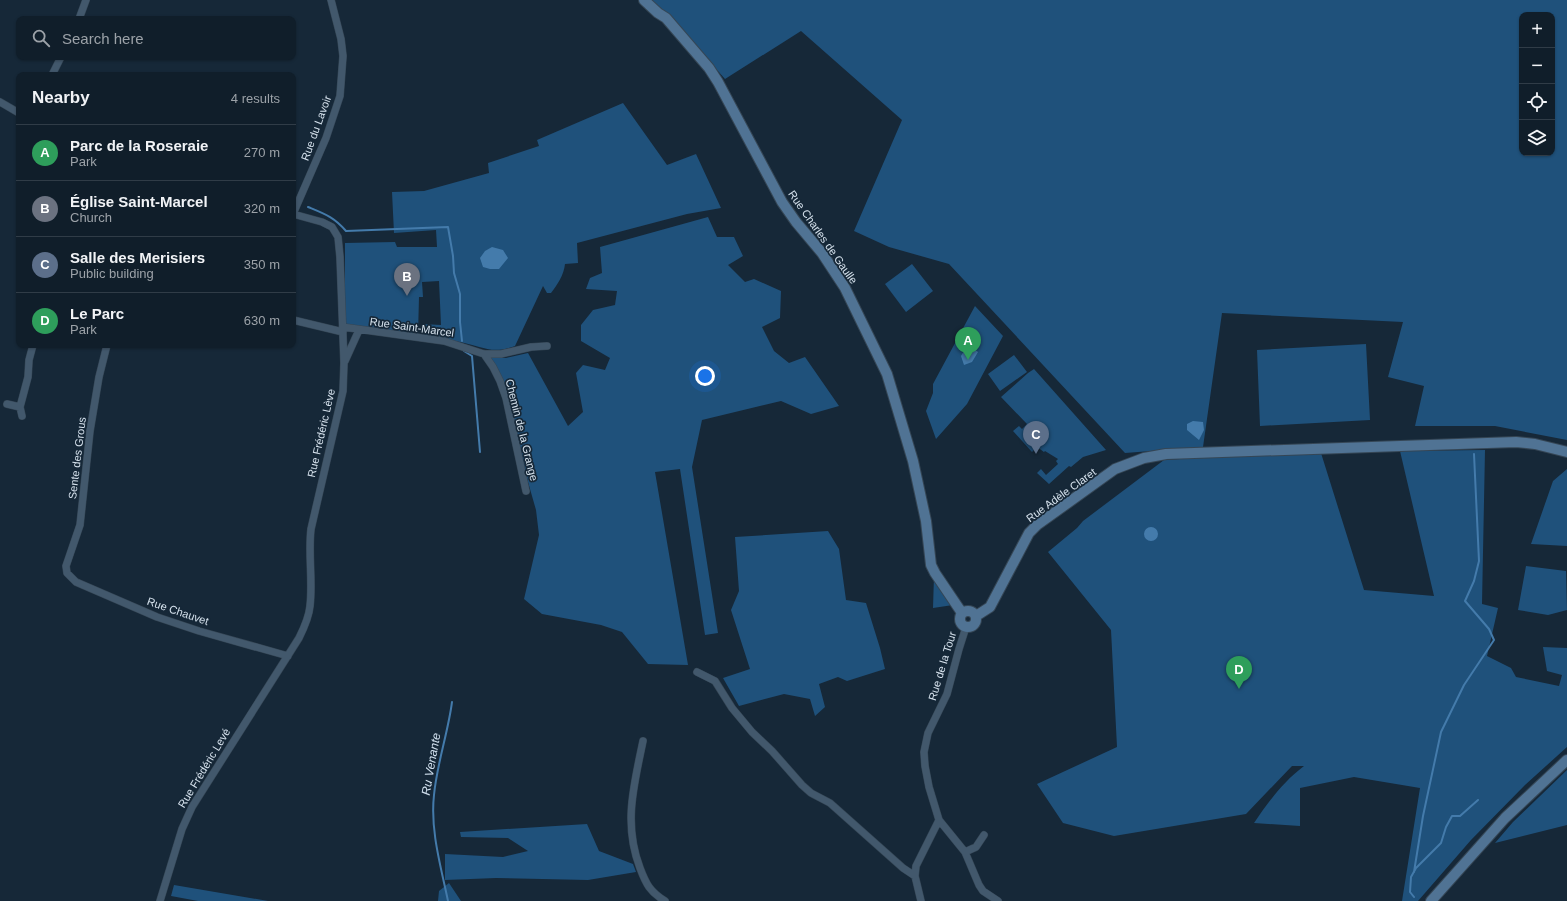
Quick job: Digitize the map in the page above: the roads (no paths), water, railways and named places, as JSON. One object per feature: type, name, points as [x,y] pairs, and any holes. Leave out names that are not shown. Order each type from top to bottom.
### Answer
[{"type":"street","points":[[80,16],[86,0]]},
{"type":"street","name":"Rue du Lavoir","points":[[296,207],[326,138],[340,96],[343,56],[341,39],[331,0]]},
{"type":"street","name":"Rue Charles de Gaulle","points":[[644,0],[666,18],[709,68],[782,202],[796,222],[822,253],[852,301],[887,374],[899,413],[921,495],[931,565],[962,613]]},
{"type":"street","points":[[54,72],[60,60]]},
{"type":"street","points":[[0,102],[16,111]]},
{"type":"street","name":"Rue Frédéric Lève","points":[[288,656],[306,623],[310,607],[309,542],[343,391],[344,363],[338,237],[332,227],[322,222],[296,215]]},
{"type":"street","name":"Rue Saint-Marcel","points":[[296,321],[343,330],[359,330],[444,341],[484,354],[501,354],[531,347],[547,346]]},
{"type":"street","points":[[344,363],[359,330]]},
{"type":"street","points":[[22,416],[20,406],[28,377],[31,348]]},
{"type":"street","name":"Sente des Grous","points":[[67,574],[66,566],[80,524],[90,431],[99,377],[106,348]]},
{"type":"street","name":"Chemin de la Grange","points":[[484,354],[493,367],[506,398],[526,491]]},
{"type":"street","points":[[8,404],[20,406]]},
{"type":"street","name":"Rue Adèle Claret","points":[[976,616],[990,607],[1029,533],[1037,525],[1115,469],[1151,456],[1166,454],[1487,443],[1529,443],[1567,452]]},
{"type":"street","name":"Rue Chauvet","points":[[67,574],[76,582],[157,617],[199,631],[288,656]]},
{"type":"street","points":[[969,611],[976,616],[975,623],[971,626],[966,626],[960,621],[962,613],[969,611]]},
{"type":"street","name":"Rue de la Tour","points":[[966,626],[947,694],[928,733],[925,743],[925,766],[929,787],[939,820],[965,852],[983,891],[998,901]]},
{"type":"street","name":"Rue Frédéric Levé","points":[[160,901],[182,829],[192,807],[288,656]]},
{"type":"street","points":[[697,672],[715,681],[732,708],[752,732],[772,751],[802,785],[811,793],[830,803],[903,868],[915,876]]},
{"type":"street","points":[[643,741],[630,810],[630,831],[636,856],[646,883],[653,893],[665,901]]},
{"type":"street","points":[[1431,901],[1505,818],[1567,760]]},
{"type":"street","points":[[921,901],[915,876],[916,866],[939,820]]},
{"type":"street","points":[[965,852],[976,847],[984,835]]},
{"type":"waterway","points":[[308,207],[329,216],[346,231],[448,227],[453,256],[454,273],[460,294],[462,341]]},
{"type":"waterway","points":[[464,351],[472,356],[480,452]]},
{"type":"waterway","points":[[1414,872],[1423,816],[1441,732],[1464,685],[1494,640],[1489,629],[1465,601],[1474,581],[1479,561],[1474,454]]},
{"type":"waterway","name":"Ru Venante","points":[[448,901],[437,848],[433,808],[438,771],[452,702]]},
{"type":"waterway","points":[[1414,897],[1410,892],[1411,877],[1416,868],[1441,843],[1446,827],[1452,816],[1460,816],[1478,800]]},
{"type":"place","name":"Église Saint-Marcel","points":[[407,296]]},
{"type":"place","name":"Parc de la Roseraie","points":[[968,360]]},
{"type":"place","name":"Salle des Merisiers","points":[[1036,454]]},
{"type":"place","name":"Le Parc","points":[[1239,689]]}]
